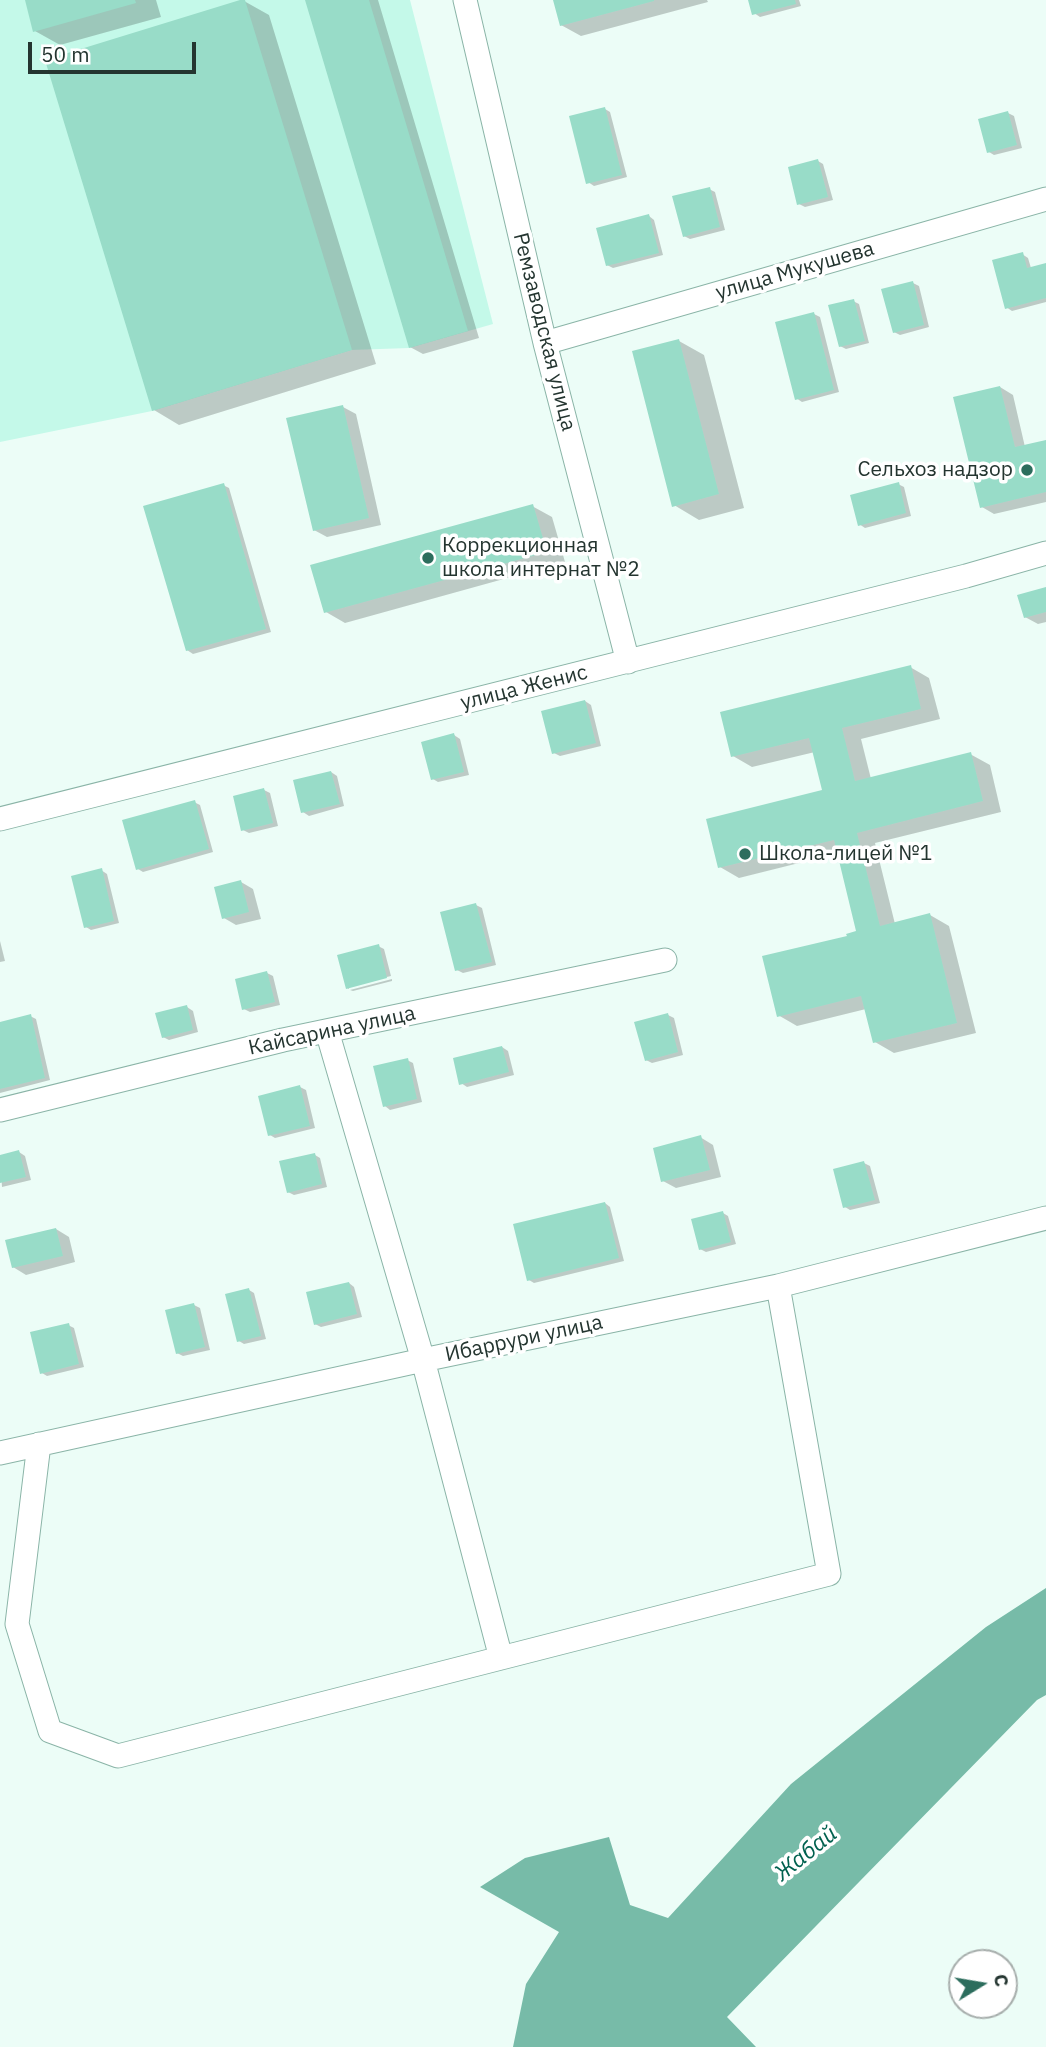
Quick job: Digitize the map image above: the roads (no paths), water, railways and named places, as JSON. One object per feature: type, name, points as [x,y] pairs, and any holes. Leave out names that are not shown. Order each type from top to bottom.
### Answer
[{"type":"street","name":"Ремзаводская улица","points":[[465,0],[545,343],[628,662]]},
{"type":"street","name":"улица Мукушева","points":[[545,343],[1046,199]]},
{"type":"street","name":"улица Женис","points":[[0,819],[967,576],[1046,553]]},
{"type":"street","name":"Кайсарина улица","points":[[0,1110],[327,1031],[665,960]]},
{"type":"street","points":[[327,1031],[423,1360],[501,1658]]},
{"type":"street","name":"Ибаррури улица","points":[[0,1453],[423,1360],[778,1286],[1046,1218]]},
{"type":"street","points":[[39,1444],[17,1624],[50,1731],[118,1756],[829,1574],[778,1286]]},
{"type":"water","name":"Жабай","points":[[1046,1588],[1046,1695],[1037,1700],[727,2017],[756,2047],[513,2047],[526,1984],[559,1932],[480,1887],[525,1858],[609,1837],[630,1905],[668,1918],[791,1784],[986,1627]]},
{"type":"place","name":"Сельхоз надзор","points":[[1027,470]]},
{"type":"place","name":"Коррекционная школа интернат №2","points":[[428,558]]},
{"type":"place","name":"Школа-лицей №1","points":[[745,854]]}]
